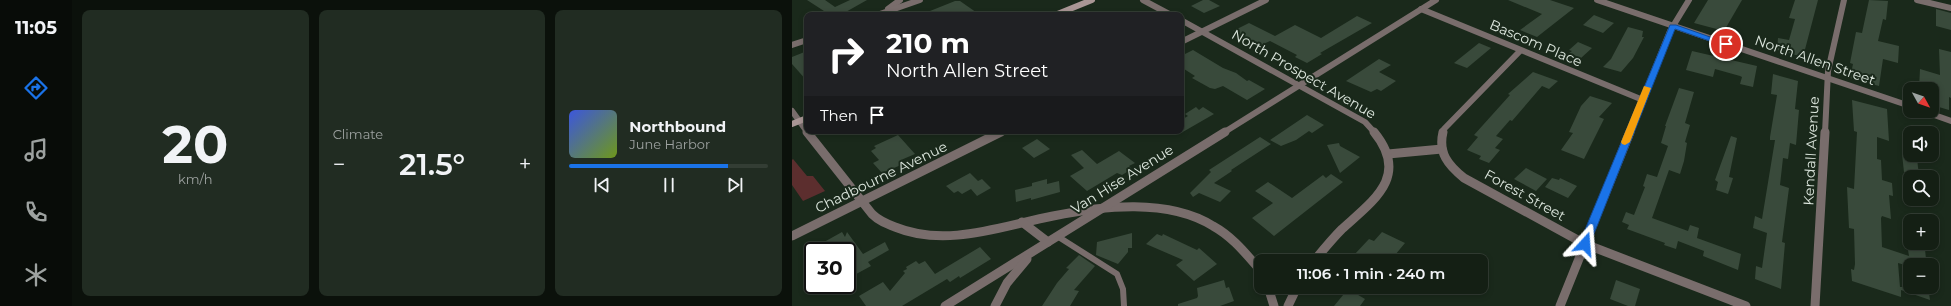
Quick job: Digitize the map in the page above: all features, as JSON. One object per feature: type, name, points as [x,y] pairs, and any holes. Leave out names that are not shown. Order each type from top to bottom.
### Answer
[{"type":"main road","points":[[1062,12],[1092,0]]},
{"type":"street","points":[[883,12],[900,0]]},
{"type":"street","points":[[886,12],[920,0]]},
{"type":"street","points":[[1143,0],[1165,12]]},
{"type":"street","points":[[1184,41],[1266,0]]},
{"type":"street","name":"Van Hise Avenue","points":[[945,306],[1436,0]]},
{"type":"street","name":"North Allen Street","points":[[1597,0],[1903,104]]},
{"type":"street","points":[[1560,306],[1673,26],[1688,0]]},
{"type":"street","name":"Kendall Avenue","points":[[1815,306],[1827,78],[1844,0]]},
{"type":"street","points":[[1917,0],[1951,8]]},
{"type":"street","name":"Bascom Place","points":[[1421,10],[1643,100]]},
{"type":"street","name":"North Prospect Avenue","points":[[1184,22],[1365,122],[1384,142],[1391,166],[1378,197],[1338,232],[1320,254]]},
{"type":"street","points":[[792,45],[804,41]]},
{"type":"street","points":[[1388,154],[1442,149],[1441,139],[1444,129],[1520,51]]},
{"type":"street","points":[[792,111],[799,121]]},
{"type":"street","points":[[1939,116],[1951,120]]},
{"type":"street","points":[[809,134],[877,218],[900,230],[922,235],[964,235],[990,231],[1022,222],[1084,209],[1134,207],[1174,211],[1200,219],[1217,227],[1236,240],[1254,261]]},
{"type":"street","name":"Chadbourne Avenue","points":[[792,236],[997,134]]},
{"type":"street","name":"Forest Street","points":[[1442,149],[1444,157],[1450,167],[1464,178],[1585,244],[1746,306]]},
{"type":"street","points":[[1022,222],[1048,242]]},
{"type":"street","points":[[995,306],[1007,283],[1020,266],[1038,248]]},
{"type":"street","points":[[1270,294],[1274,306]]},
{"type":"street","points":[[1288,306],[1294,294]]},
{"type":"lane","points":[[1057,236],[1116,274],[1120,279],[1124,295],[1124,306]]},
{"type":"shaded area","points":[[793,159],[807,176],[813,176],[825,191],[803,201],[792,185]]},
{"type":"building","points":[[807,0],[825,0],[835,7],[850,0],[867,0],[846,12],[822,12],[824,11]]},
{"type":"building","points":[[1203,0],[1209,0],[1220,6],[1204,13],[1191,6]]},
{"type":"building","points":[[1508,0],[1550,0],[1574,8],[1537,37],[1520,30],[1542,14]]},
{"type":"building","points":[[1708,0],[1742,0],[1724,31],[1694,23]]},
{"type":"building","points":[[1795,0],[1818,0],[1803,57],[1777,50],[1778,38],[1789,40],[1795,19],[1789,18]]},
{"type":"building","points":[[1869,0],[1888,1],[1886,20],[1883,19],[1878,41],[1899,46],[1898,63],[1883,59],[1879,86],[1850,78],[1853,64],[1850,63],[1856,32],[1862,33]]},
{"type":"building","points":[[955,1],[960,1],[976,12],[928,12]]},
{"type":"building","points":[[1936,9],[1951,13],[1951,30],[1936,26]]},
{"type":"building","points":[[1594,15],[1614,23],[1603,33],[1583,25]]},
{"type":"building","points":[[1357,16],[1372,23],[1320,53],[1322,54],[1307,63],[1295,57],[1297,55],[1270,41],[1261,45],[1233,31],[1249,23],[1275,36],[1295,25],[1321,38]]},
{"type":"building","points":[[1628,27],[1643,31],[1642,37],[1644,37],[1633,58],[1621,72],[1603,67],[1611,59]]},
{"type":"building","points":[[1578,42],[1592,48],[1581,58],[1569,53],[1572,51],[1569,50]]},
{"type":"building","points":[[1479,43],[1491,48],[1467,68],[1454,63]]},
{"type":"building","points":[[1939,49],[1951,52],[1951,98],[1949,97],[1949,110],[1939,107],[1939,82],[1919,82],[1920,69],[1940,75]]},
{"type":"building","points":[[1193,50],[1223,68],[1236,73],[1247,81],[1249,80],[1265,89],[1247,100],[1223,86],[1215,89],[1210,88],[1192,78],[1195,76],[1184,69],[1184,54]]},
{"type":"building","points":[[1692,51],[1757,66],[1753,87],[1740,84],[1742,77],[1740,76],[1715,69],[1713,77],[1686,70]]},
{"type":"building","points":[[804,52],[804,78],[792,64],[792,57]]},
{"type":"building","points":[[1379,59],[1391,65],[1379,72],[1396,81],[1381,91],[1377,89],[1371,92],[1346,81]]},
{"type":"building","points":[[1533,72],[1558,81],[1549,89],[1542,86],[1512,121],[1510,120],[1496,136],[1503,139],[1495,148],[1500,150],[1489,163],[1479,159],[1481,156],[1467,150],[1478,137],[1474,135],[1510,95],[1508,94]]},
{"type":"building","points":[[1773,74],[1798,81],[1795,109],[1799,110],[1796,145],[1790,143],[1788,159],[1783,158],[1780,185],[1789,188],[1782,242],[1785,243],[1781,289],[1755,279],[1756,266],[1762,268],[1767,233],[1753,228],[1755,216],[1762,219],[1775,140],[1770,140],[1777,95],[1771,94]]},
{"type":"building","points":[[1679,88],[1694,92],[1685,123],[1690,125],[1685,142],[1687,143],[1684,161],[1680,174],[1669,170],[1652,218],[1688,231],[1690,225],[1699,228],[1697,238],[1741,254],[1738,270],[1703,256],[1704,251],[1678,241],[1676,249],[1664,245],[1665,243],[1627,229],[1629,225],[1622,222],[1626,212],[1634,215],[1645,187],[1643,186],[1647,174],[1657,177],[1668,146],[1661,143],[1665,126]]},
{"type":"building","points":[[1590,96],[1612,103],[1599,117],[1604,119],[1584,159],[1561,150],[1573,133],[1569,132],[1581,106]]},
{"type":"building","points":[[1852,100],[1887,109],[1889,141],[1877,137],[1877,159],[1881,160],[1882,180],[1892,183],[1893,196],[1889,195],[1891,219],[1882,216],[1881,218],[1882,247],[1909,256],[1908,250],[1925,250],[1926,258],[1903,258],[1903,264],[1898,263],[1900,287],[1903,287],[1903,291],[1901,290],[1901,297],[1852,281],[1851,269],[1854,270],[1855,264],[1854,229],[1849,228],[1847,187],[1854,189],[1857,132],[1854,131]]},
{"type":"building","points":[[1196,107],[1199,110],[1203,107],[1214,114],[1184,131],[1184,118],[1188,116],[1185,114]]},
{"type":"building","points":[[1307,115],[1324,125],[1312,133],[1309,131],[1296,140],[1281,146],[1270,140]]},
{"type":"building","points":[[898,135],[915,154],[901,160],[903,162],[901,165],[882,173],[873,163],[879,160],[871,151],[876,148],[874,146]]},
{"type":"building","points":[[1731,136],[1737,138],[1729,177],[1733,178],[1728,194],[1716,190],[1718,182],[1715,180]]},
{"type":"building","points":[[1260,137],[1271,144],[1214,183],[1231,191],[1220,202],[1199,193],[1193,197],[1190,193],[1211,172],[1209,170]]},
{"type":"building","points":[[1037,139],[1050,149],[1034,158],[1022,148]]},
{"type":"building","points":[[1339,143],[1340,146],[1360,157],[1340,173],[1327,145]]},
{"type":"building","points":[[1082,150],[1097,164],[1119,151],[1135,163],[1129,166],[1132,169],[1122,175],[1117,173],[1087,191],[1070,176],[1084,168],[1071,155]]},
{"type":"building","points":[[1902,154],[1903,162],[1917,162],[1918,170],[1904,170]]},
{"type":"building","points":[[1526,168],[1547,179],[1536,191],[1514,179]]},
{"type":"building","points":[[970,173],[978,181],[982,179],[991,188],[977,196],[971,189],[962,194],[958,191],[954,193],[946,186]]},
{"type":"building","points":[[1331,174],[1343,182],[1274,236],[1252,218],[1273,203],[1255,191],[1268,182],[1292,198],[1323,175],[1326,178]]},
{"type":"building","points":[[1552,178],[1559,180],[1560,178],[1577,186],[1568,198],[1545,187]]},
{"type":"building","points":[[1047,179],[1047,184],[1059,181],[1060,192],[1031,200],[1031,198],[1016,202],[1015,190],[1032,186],[1032,183]]},
{"type":"building","points":[[842,232],[845,237],[847,232],[854,242],[824,242]]},
{"type":"building","points":[[1382,232],[1405,243],[1396,254],[1355,254],[1369,239],[1374,241]]},
{"type":"building","points":[[1132,233],[1132,248],[1128,248],[1128,252],[1118,264],[1096,255],[1097,242]]},
{"type":"building","points":[[1157,234],[1162,236],[1163,234],[1197,250],[1199,248],[1217,264],[1194,281],[1176,265],[1183,260],[1146,244]]},
{"type":"building","points":[[885,242],[889,250],[868,262],[871,266],[856,274],[856,244],[863,254]]},
{"type":"building","points":[[980,247],[991,259],[960,278],[959,276],[950,282],[947,279],[902,306],[866,306],[859,296],[883,282],[890,291],[905,273],[903,271],[907,269],[906,267],[916,261],[919,264],[925,261],[935,274]]},
{"type":"building","points":[[1079,255],[1095,266],[1074,290],[1079,291],[1070,306],[1042,306],[1057,283],[1069,269],[1066,268]]},
{"type":"building","points":[[1224,280],[1226,288],[1229,287],[1234,301],[1220,306],[1178,306],[1178,304],[1197,298],[1197,288]]},
{"type":"building","points":[[1616,280],[1640,289],[1635,306],[1628,306],[1610,299]]},
{"type":"building","points":[[1344,294],[1356,294],[1365,299],[1360,306],[1334,306]]},
{"type":"building","points":[[1913,294],[1929,294],[1930,300]]},
{"type":"slow traffic","points":[[1625,142],[1647,88]]},
{"type":"route","points":[[1585,244],[1589,230],[1673,26],[1726,44]]}]
